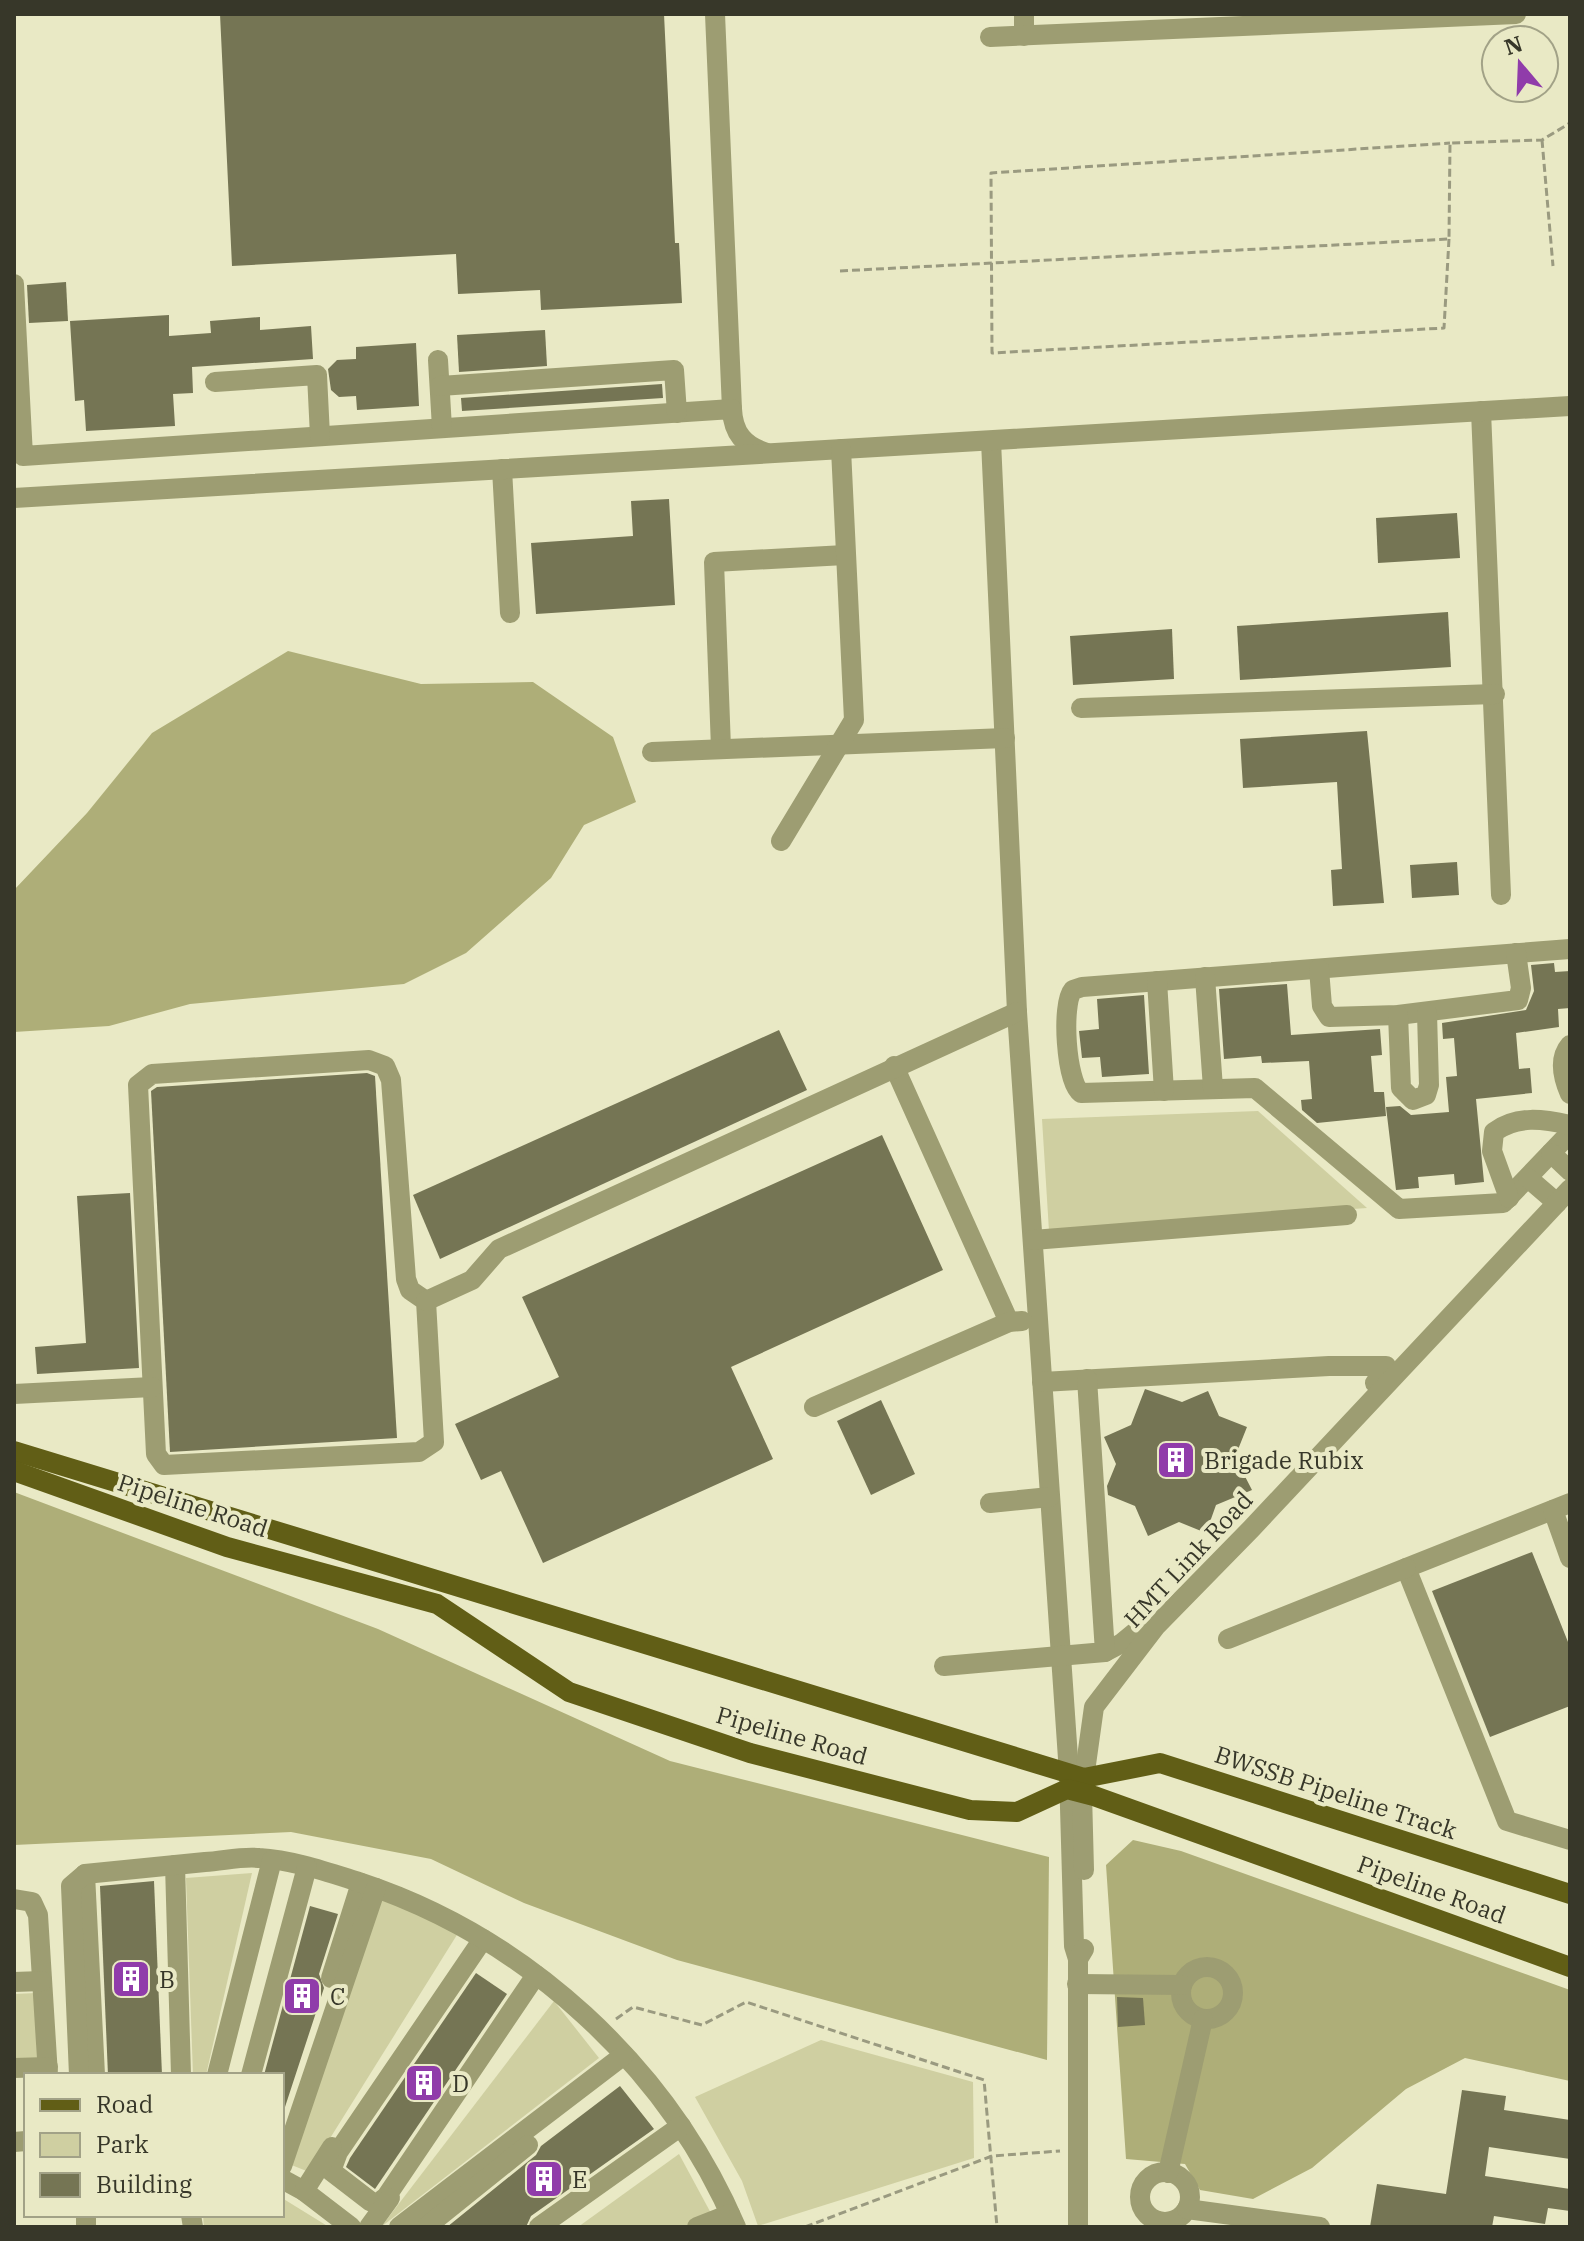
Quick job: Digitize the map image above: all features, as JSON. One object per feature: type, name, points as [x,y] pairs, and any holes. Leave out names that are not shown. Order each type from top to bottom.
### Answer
[{"type":"main road","name":"Pipeline Road","points":[[14,1451],[1075,1783],[1570,1967]]},
{"type":"main road","name":"Pipeline Road","points":[[14,1471],[227,1547],[437,1604],[569,1692],[750,1753],[970,1810],[1017,1812],[1075,1783]]},
{"type":"main road","name":"BWSSB Pipeline Track","points":[[1075,1783],[1160,1763],[1570,1894]]},
{"type":"street","points":[[715,14],[733,421],[744,441],[753,448],[770,453]]},
{"type":"street","points":[[1024,14],[1024,36]]},
{"type":"street","points":[[990,37],[1516,14]]},
{"type":"street","points":[[14,284],[18,456],[732,409]]},
{"type":"street","points":[[438,360],[442,428]]},
{"type":"street","points":[[440,386],[674,370],[677,413]]},
{"type":"street","points":[[215,382],[317,375],[320,436]]},
{"type":"street","points":[[14,498],[1570,406]]},
{"type":"street","points":[[1481,411],[1501,895]]},
{"type":"street","points":[[991,441],[1017,1012],[1061,1655],[1075,1783]]},
{"type":"street","points":[[781,841],[854,720],[841,449]]},
{"type":"street","points":[[502,469],[510,613]]},
{"type":"street","points":[[721,748],[714,562],[845,555]]},
{"type":"street","points":[[1081,708],[1495,694]]},
{"type":"street","points":[[652,752],[1005,738]]},
{"type":"street","points":[[1570,949],[1082,987],[1073,990],[1066,1004],[1074,1088],[1090,1095],[1244,1086],[1266,1093],[1399,1209],[1493,1205],[1509,1198],[1570,1133]]},
{"type":"street","points":[[1319,969],[1322,1006],[1329,1017],[1427,1013],[1518,1000],[1521,988],[1516,953]]},
{"type":"street","points":[[1205,977],[1213,1088]]},
{"type":"street","points":[[1157,981],[1164,1091]]},
{"type":"street","points":[[426,1301],[472,1280],[499,1249],[1017,1012]]},
{"type":"street","points":[[1398,1015],[1401,1088],[1413,1100],[1426,1095],[1429,1085],[1427,1013]]},
{"type":"street","points":[[1570,1045],[1563,1057],[1564,1080],[1570,1094]]},
{"type":"street","points":[[369,1060],[385,1066],[391,1080],[406,1279],[410,1290],[426,1301],[437,1433],[429,1448],[419,1452],[164,1465],[156,1454],[137,1091],[146,1075],[369,1060]]},
{"type":"street","points":[[894,1066],[1009,1322]]},
{"type":"street","points":[[1509,1198],[1492,1151],[1494,1132],[1506,1123],[1539,1118],[1570,1125]]},
{"type":"street","points":[[1551,1153],[1570,1171]]},
{"type":"street","points":[[1528,1178],[1564,1196]]},
{"type":"street","name":"HMT Link Road","points":[[1078,2227],[1075,1783],[1094,1707],[1156,1626],[1247,1524],[1564,1196]]},
{"type":"street","points":[[1033,1240],[1347,1215]]},
{"type":"street","points":[[814,1407],[1009,1322],[1038,1320]]},
{"type":"street","points":[[1042,1382],[1329,1366],[1386,1366],[1387,1369],[1286,1483]]},
{"type":"street","points":[[1087,1379],[1105,1652]]},
{"type":"street","points":[[14,1394],[152,1387]]},
{"type":"street","points":[[990,1503],[1050,1497]]},
{"type":"street","points":[[1228,1639],[1561,1507],[1570,1558]]},
{"type":"street","points":[[944,1666],[1105,1652],[1122,1643],[1152,1618],[1247,1524]]},
{"type":"street","points":[[1406,1568],[1507,1821],[1570,1840]]},
{"type":"street","points":[[79,2073],[71,1886],[85,1874],[258,1857],[307,1867],[368,1885],[477,1936],[541,1978],[601,2031],[628,2059],[684,2131],[733,2220],[697,2227]]},
{"type":"street","points":[[218,2073],[272,1860]]},
{"type":"street","points":[[171,1866],[173,2073]]},
{"type":"street","points":[[171,1866],[181,2073]]},
{"type":"street","points":[[252,2073],[307,1867]]},
{"type":"street","points":[[85,1874],[95,2073]]},
{"type":"street","points":[[284,2130],[368,1885]]},
{"type":"street","points":[[284,2159],[368,1885]]},
{"type":"street","points":[[14,2068],[48,2071],[38,1915],[23,1900]]},
{"type":"street","points":[[477,1936],[338,2152],[331,2171],[340,2182],[377,2204],[386,2197],[541,1978]]},
{"type":"street","points":[[304,2191],[477,1936]]},
{"type":"street","points":[[1209,1967],[1230,1980],[1233,1996],[1226,2011],[1203,2019],[1184,2007],[1182,1985],[1192,1971],[1209,1967]]},
{"type":"street","points":[[369,2227],[541,1978]]},
{"type":"street","points":[[14,1982],[42,1981]]},
{"type":"street","points":[[1077,1984],[1182,1985]]},
{"type":"street","points":[[1168,2173],[1203,2019]]},
{"type":"street","points":[[399,2227],[628,2059]]},
{"type":"street","points":[[426,2227],[628,2059]]},
{"type":"street","points":[[539,2227],[684,2131]]},
{"type":"street","points":[[558,2227],[684,2131]]},
{"type":"street","points":[[1168,2173],[1187,2186],[1187,2209],[1175,2220],[1159,2222],[1152,2219],[1141,2206],[1146,2182],[1168,2173]]},
{"type":"street","points":[[284,2180],[304,2191],[351,2227]]},
{"type":"street","points":[[1187,2209],[1320,2227]]},
{"type":"path","points":[[1450,143],[1444,328],[992,353],[989,263],[991,173],[1450,143],[1542,140],[1570,123]]},
{"type":"path","points":[[1542,140],[1553,266]]},
{"type":"path","points":[[840,271],[1449,239]]},
{"type":"path","points":[[601,2031],[633,2007],[702,2025],[746,2002],[984,2080],[997,2227]]},
{"type":"path","points":[[805,2227],[992,2156],[1078,2149]]},
{"type":"green space","points":[[288,651],[421,684],[533,682],[613,737],[636,802],[584,825],[551,878],[466,953],[404,984],[190,1004],[109,1026],[14,1032],[14,890],[87,813],[152,733]]},
{"type":"green space","points":[[1258,1111],[1367,1208],[1049,1231],[1042,1119]]},
{"type":"green space","points":[[14,1492],[378,1629],[670,1761],[1049,1857],[1047,2060],[677,1960],[524,1903],[431,1859],[291,1832],[14,1845]]},
{"type":"green space","points":[[1133,1840],[1181,1851],[1570,1990],[1570,2081],[1465,2058],[1406,2089],[1312,2168],[1253,2199],[1200,2190],[1185,2164],[1126,2159],[1106,1865]]},
{"type":"green space","points":[[252,1873],[206,2073],[193,2073],[186,1878]]},
{"type":"green space","points":[[380,1895],[460,1930],[309,2172],[289,2164]]},
{"type":"green space","points":[[36,1993],[37,2061],[14,2062],[14,1994]]},
{"type":"green space","points":[[554,2001],[599,2058],[381,2227]]},
{"type":"green space","points":[[821,2040],[973,2082],[974,2158],[758,2226],[742,2181],[695,2097]]},
{"type":"green space","points":[[679,2154],[713,2217],[685,2227],[578,2227]]},
{"type":"green space","points":[[284,2199],[329,2227],[204,2227],[203,2217],[284,2217]]},
{"type":"building","points":[[220,14],[664,14],[675,243],[679,243],[682,303],[541,310],[540,290],[458,294],[456,254],[232,266]]},
{"type":"building","points":[[66,282],[68,321],[29,323],[27,285]]},
{"type":"building","points":[[169,315],[169,336],[211,333],[210,321],[260,317],[260,330],[311,326],[313,359],[192,367],[193,393],[173,394],[175,426],[86,431],[84,400],[75,401],[70,321]]},
{"type":"building","points":[[545,330],[547,366],[459,372],[457,335]]},
{"type":"building","points":[[416,343],[419,406],[357,410],[356,396],[339,397],[331,390],[328,369],[337,360],[356,359],[356,347]]},
{"type":"building","points":[[662,384],[663,398],[462,411],[461,398]]},
{"type":"building","points":[[669,499],[675,605],[536,614],[531,543],[633,536],[631,501]]},
{"type":"building","points":[[1457,513],[1460,558],[1378,563],[1376,518]]},
{"type":"building","points":[[1448,612],[1451,667],[1240,680],[1237,626]]},
{"type":"building","points":[[1172,629],[1174,679],[1073,685],[1070,636]]},
{"type":"building","points":[[1367,731],[1384,903],[1333,906],[1331,870],[1342,869],[1337,782],[1243,788],[1240,739]]},
{"type":"building","points":[[1457,862],[1459,895],[1412,898],[1410,865]]},
{"type":"building","points":[[1554,963],[1555,972],[1570,971],[1570,1008],[1558,1009],[1559,1027],[1516,1033],[1519,1069],[1530,1068],[1532,1093],[1476,1099],[1484,1182],[1455,1185],[1454,1174],[1418,1177],[1419,1188],[1396,1190],[1386,1107],[1400,1106],[1411,1115],[1449,1112],[1446,1077],[1457,1076],[1454,1038],[1443,1039],[1442,1023],[1526,1010],[1534,991],[1531,965]]},
{"type":"building","points":[[1287,984],[1291,1035],[1380,1029],[1382,1055],[1371,1056],[1374,1092],[1384,1092],[1386,1116],[1317,1123],[1302,1110],[1301,1100],[1312,1099],[1309,1061],[1262,1063],[1261,1056],[1224,1059],[1219,989]]},
{"type":"building","points":[[1144,995],[1149,1074],[1102,1077],[1100,1057],[1082,1058],[1079,1031],[1099,1029],[1097,999]]},
{"type":"building","points":[[779,1030],[807,1090],[440,1259],[413,1195]]},
{"type":"building","points":[[367,1073],[375,1076],[397,1438],[170,1452],[151,1091],[157,1087]]},
{"type":"building","points":[[882,1135],[943,1270],[731,1367],[773,1459],[543,1563],[501,1471],[481,1480],[455,1424],[559,1377],[522,1297]]},
{"type":"building","points":[[130,1193],[139,1368],[37,1374],[35,1347],[86,1343],[77,1196]]},
{"type":"building","name":"Brigade Rubix","points":[[1145,1389],[1182,1402],[1208,1391],[1219,1416],[1247,1427],[1235,1457],[1252,1490],[1216,1505],[1206,1533],[1179,1522],[1148,1536],[1135,1506],[1108,1495],[1107,1486],[1116,1464],[1104,1437],[1131,1425]]},
{"type":"building","points":[[881,1400],[915,1474],[871,1495],[837,1421]]},
{"type":"building","points":[[1532,1552],[1570,1647],[1570,1706],[1490,1737],[1432,1591]]},
{"type":"building","name":"B","points":[[154,1881],[162,2073],[108,2073],[100,1886]]},
{"type":"building","name":"C","points":[[310,1906],[338,1914],[319,1974],[324,1988],[285,2107],[284,2073],[265,2073]]},
{"type":"building","name":"D","points":[[476,1973],[507,1994],[375,2189],[346,2167],[350,2158]]},
{"type":"building","points":[[1117,1997],[1143,1998],[1145,2025],[1118,2027]]},
{"type":"building","name":"E","points":[[620,2086],[654,2129],[531,2216],[526,2227],[447,2227],[536,2155],[541,2146]]},
{"type":"building","points":[[1462,2090],[1506,2096],[1504,2110],[1570,2120],[1570,2159],[1489,2147],[1485,2176],[1570,2189],[1570,2211],[1548,2208],[1545,2224],[1494,2216],[1492,2227],[1370,2227],[1377,2184],[1446,2194]]},
{"type":"place","name":"Brigade Rubix","points":[[1176,1460]]},
{"type":"place","name":"B","points":[[131,1979]]},
{"type":"place","name":"C","points":[[302,1996]]},
{"type":"place","name":"D","points":[[424,2083]]},
{"type":"place","name":"E","points":[[544,2179]]}]
